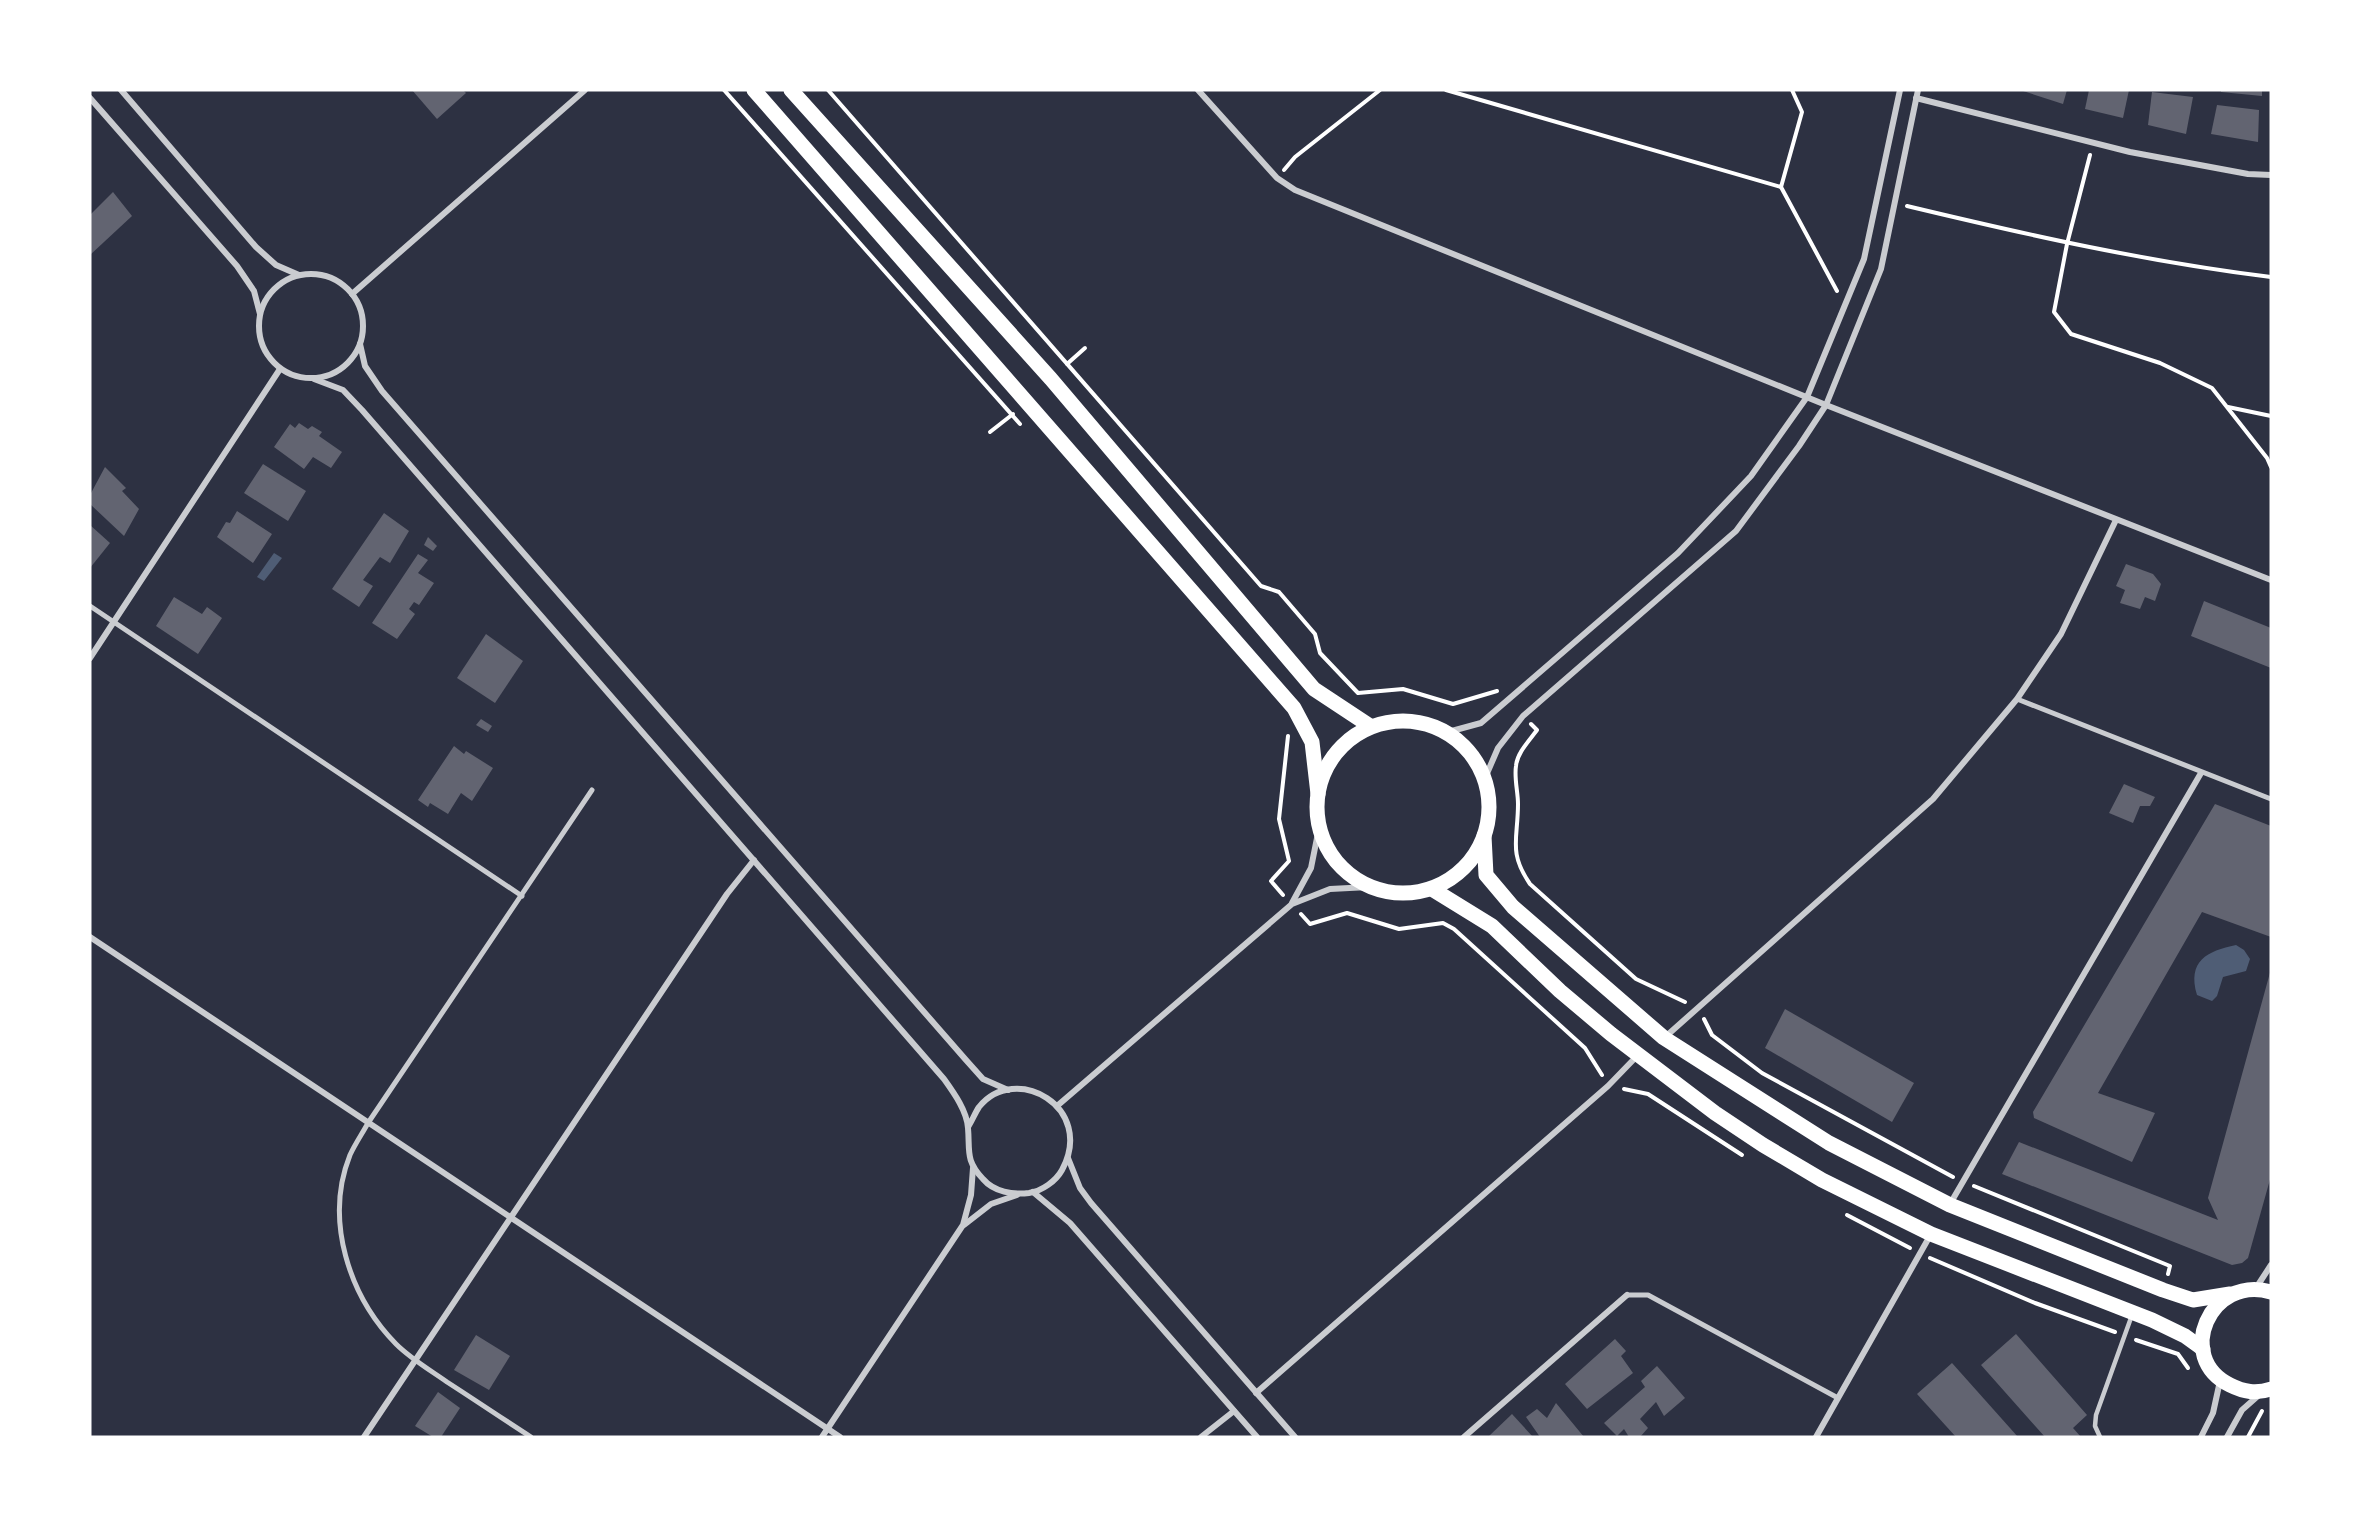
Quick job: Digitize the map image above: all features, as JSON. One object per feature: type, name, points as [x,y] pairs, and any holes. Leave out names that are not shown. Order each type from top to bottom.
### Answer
[{"type":"main road","points":[[754,90],[1294,708],[1312,742],[1319,828],[1330,853],[1348,874],[1369,887],[1401,894],[1432,889],[1467,866],[1484,836]]},
{"type":"main road","points":[[791,90],[987,309],[1314,689],[1370,726]]},
{"type":"main road","points":[[1318,794],[1327,766],[1333,758],[1346,742],[1370,726],[1396,720],[1423,722],[1448,732],[1464,744],[1476,760],[1485,778],[1490,807],[1484,836],[1486,875],[1513,908],[1664,1038],[1829,1143],[1950,1205],[2163,1290],[2193,1299],[2264,1290]]},
{"type":"main road","points":[[1432,889],[1492,926],[1560,991],[1638,1055],[1715,1113],[1763,1145],[1849,1194],[1931,1234],[2133,1313],[2185,1336],[2203,1349]]},
{"type":"main road","points":[[2230,1294],[2211,1310],[2203,1333],[2206,1361],[2220,1380],[2244,1392],[2267,1391]]},
{"type":"street","points":[[121,90],[256,247],[276,265],[299,275],[327,276],[341,283],[352,294],[359,305],[363,324],[360,344],[365,366],[390,400],[983,1079],[1008,1090]]},
{"type":"street","points":[[352,294],[585,90]]},
{"type":"street","points":[[1198,90],[1277,178],[1295,190],[1826,405],[2271,580]]},
{"type":"street","points":[[1448,732],[1481,723],[1678,553],[1751,476],[1807,397],[1847,306],[1864,259],[1900,90]]},
{"type":"street","points":[[1485,778],[1498,748],[1523,716],[1736,531],[1799,446],[1826,405],[1881,269],[1918,90]]},
{"type":"street","points":[[90,98],[237,266],[254,291],[260,314],[259,332],[265,352],[280,369],[343,390],[362,410],[944,1079],[960,1104],[968,1127],[967,1148],[973,1167],[985,1182],[1000,1191],[1019,1194]]},
{"type":"street","points":[[1917,98],[2093,143],[2248,174],[2271,174]]},
{"type":"street","points":[[260,314],[275,289],[299,275]]},
{"type":"street","points":[[314,379],[332,374],[346,365],[360,344]]},
{"type":"street","points":[[90,658],[280,369]]},
{"type":"street","points":[[1664,1038],[1933,799],[2017,699],[2061,634],[2116,520]]},
{"type":"street","points":[[90,606],[522,896]]},
{"type":"street","points":[[2017,699],[2271,799]]},
{"type":"street","points":[[1950,1205],[2201,773]]},
{"type":"street","points":[[531,1437],[415,1360],[396,1344],[362,1302],[350,1275],[340,1233],[342,1189],[350,1156],[368,1123],[592,790]]},
{"type":"street","points":[[1292,904],[1311,868],[1319,828]]},
{"type":"street","points":[[364,1437],[727,894],[754,860]]},
{"type":"street","points":[[1057,1106],[1292,904],[1330,889],[1369,887]]},
{"type":"street","points":[[90,937],[840,1437]]},
{"type":"street","points":[[1256,1393],[1608,1086],[1638,1055]]},
{"type":"street","points":[[963,1225],[991,1204],[1046,1186],[1059,1175],[1068,1158],[1071,1136],[1066,1119],[1057,1106],[1042,1094],[1025,1089],[1008,1090],[989,1098],[979,1107],[968,1127]]},
{"type":"street","points":[[1068,1158],[1080,1188],[1091,1203],[1295,1437]]},
{"type":"street","points":[[822,1437],[963,1225],[971,1196],[973,1167]]},
{"type":"street","points":[[1033,1192],[1070,1223],[1257,1437]]},
{"type":"street","points":[[1816,1437],[1931,1234]]},
{"type":"street","points":[[2264,1290],[2271,1265]]},
{"type":"street","points":[[1464,1437],[1627,1296],[1648,1295],[1838,1398]]},
{"type":"street","points":[[2201,1437],[2213,1413],[2220,1380]]},
{"type":"street","points":[[2227,1437],[2241,1410],[2267,1391]]},
{"type":"street","points":[[1201,1437],[1234,1410]]},
{"type":"lane","points":[[2100,1437],[2095,1426],[2096,1415],[2133,1313]]},
{"type":"path","points":[[724,90],[1027,432]]},
{"type":"path","points":[[1277,178],[1295,157],[1380,90]]},
{"type":"path","points":[[1446,90],[1781,187]]},
{"type":"path","points":[[1792,90],[1802,112],[1781,187],[1847,306]]},
{"type":"path","points":[[2093,143],[2067,244],[2054,312],[2071,334],[2160,363],[2212,388],[2267,458],[2271,467]]},
{"type":"path","points":[[1894,204],[2067,244],[2190,267],[2271,277]]},
{"type":"path","points":[[2227,407],[2271,416]]},
{"type":"path","points":[[1286,730],[1289,738],[1288,758],[1282,778],[1279,819],[1289,861],[1271,881],[1310,924],[1347,913],[1399,929],[1443,923],[1454,929],[1585,1048],[1608,1086],[1648,1094],[1749,1159]]},
{"type":"path","points":[[1845,1213],[1921,1254],[2035,1303],[2178,1354],[2191,1373]]},
{"type":"path","points":[[2248,1437],[2264,1410],[2271,1407]]},
{"type":"water","points":[[274,553],[282,558],[264,581],[257,577]]},
{"type":"water","points":[[2236,945],[2244,950],[2250,959],[2246,971],[2223,977],[2217,996],[2212,1001],[2197,995],[2195,974],[2197,966],[2208,954]]},
{"type":"building","points":[[412,90],[463,90],[466,93],[437,119]]},
{"type":"building","points":[[2020,90],[2067,90],[2063,104]]},
{"type":"building","points":[[2089,90],[2129,90],[2123,118],[2085,109]]},
{"type":"building","points":[[2221,90],[2262,90],[2262,96],[2221,92]]},
{"type":"building","points":[[2152,92],[2193,97],[2186,134],[2148,125]]},
{"type":"building","points":[[2217,105],[2259,110],[2258,142],[2211,134]]},
{"type":"building","points":[[113,192],[132,216],[90,255],[90,215]]},
{"type":"building","points":[[299,423],[308,429],[312,426],[322,432],[319,436],[342,452],[331,468],[313,457],[304,469],[274,447],[290,424],[295,428]]},
{"type":"building","points":[[263,464],[306,491],[288,521],[244,493]]},
{"type":"building","points":[[105,467],[126,488],[122,491],[139,509],[124,536],[90,504],[90,495]]},
{"type":"building","points":[[237,511],[272,534],[253,563],[217,537],[226,522],[230,523]]},
{"type":"building","points":[[384,513],[409,531],[390,563],[380,557],[363,580],[373,586],[359,607],[332,589]]},
{"type":"building","points":[[90,525],[110,543],[90,568]]},
{"type":"building","points":[[428,537],[437,546],[433,551],[424,545]]},
{"type":"building","points":[[418,554],[428,560],[418,573],[434,583],[419,605],[414,602],[409,609],[415,614],[397,639],[372,623]]},
{"type":"building","points":[[2126,564],[2153,574],[2161,584],[2155,601],[2145,597],[2140,609],[2120,603],[2125,590],[2116,586]]},
{"type":"building","points":[[174,597],[202,614],[207,607],[222,618],[198,654],[156,626]]},
{"type":"building","points":[[2204,601],[2271,628],[2271,668],[2191,636]]},
{"type":"building","points":[[486,634],[523,661],[495,703],[457,678]]},
{"type":"building","points":[[481,719],[492,726],[488,732],[476,725]]},
{"type":"building","points":[[454,746],[464,754],[466,751],[493,768],[472,801],[461,793],[448,814],[430,803],[428,807],[418,800]]},
{"type":"building","points":[[2124,784],[2155,797],[2150,806],[2140,806],[2133,823],[2109,813]]},
{"type":"building","points":[[2215,804],[2271,826],[2271,937],[2202,912],[2098,1093],[2155,1113],[2132,1162],[2034,1118],[2033,1112]]},
{"type":"building","points":[[2271,969],[2271,1176],[2248,1258],[2242,1263],[2232,1265],[2002,1174],[2019,1142],[2218,1220],[2208,1198]]},
{"type":"building","points":[[1785,1009],[1914,1083],[1892,1122],[1765,1048]]},
{"type":"building","points":[[2016,1334],[2087,1415],[2073,1428],[2081,1437],[2045,1437],[1981,1365]]},
{"type":"building","points":[[476,1335],[510,1356],[489,1390],[454,1370]]},
{"type":"building","points":[[1615,1339],[1626,1351],[1621,1356],[1633,1373],[1587,1409],[1565,1384]]},
{"type":"building","points":[[1952,1363],[2018,1437],[1956,1437],[1917,1394]]},
{"type":"building","points":[[1657,1366],[1685,1398],[1664,1416],[1656,1402],[1640,1419],[1648,1428],[1640,1437],[1629,1437],[1624,1429],[1617,1436],[1604,1423],[1645,1387],[1641,1381]]},
{"type":"building","points":[[438,1392],[460,1408],[441,1437],[433,1437],[415,1426]]},
{"type":"building","points":[[1556,1403],[1584,1437],[1540,1437],[1526,1417],[1537,1409],[1547,1418]]},
{"type":"building","points":[[1512,1414],[1533,1437],[1488,1437]]}]
